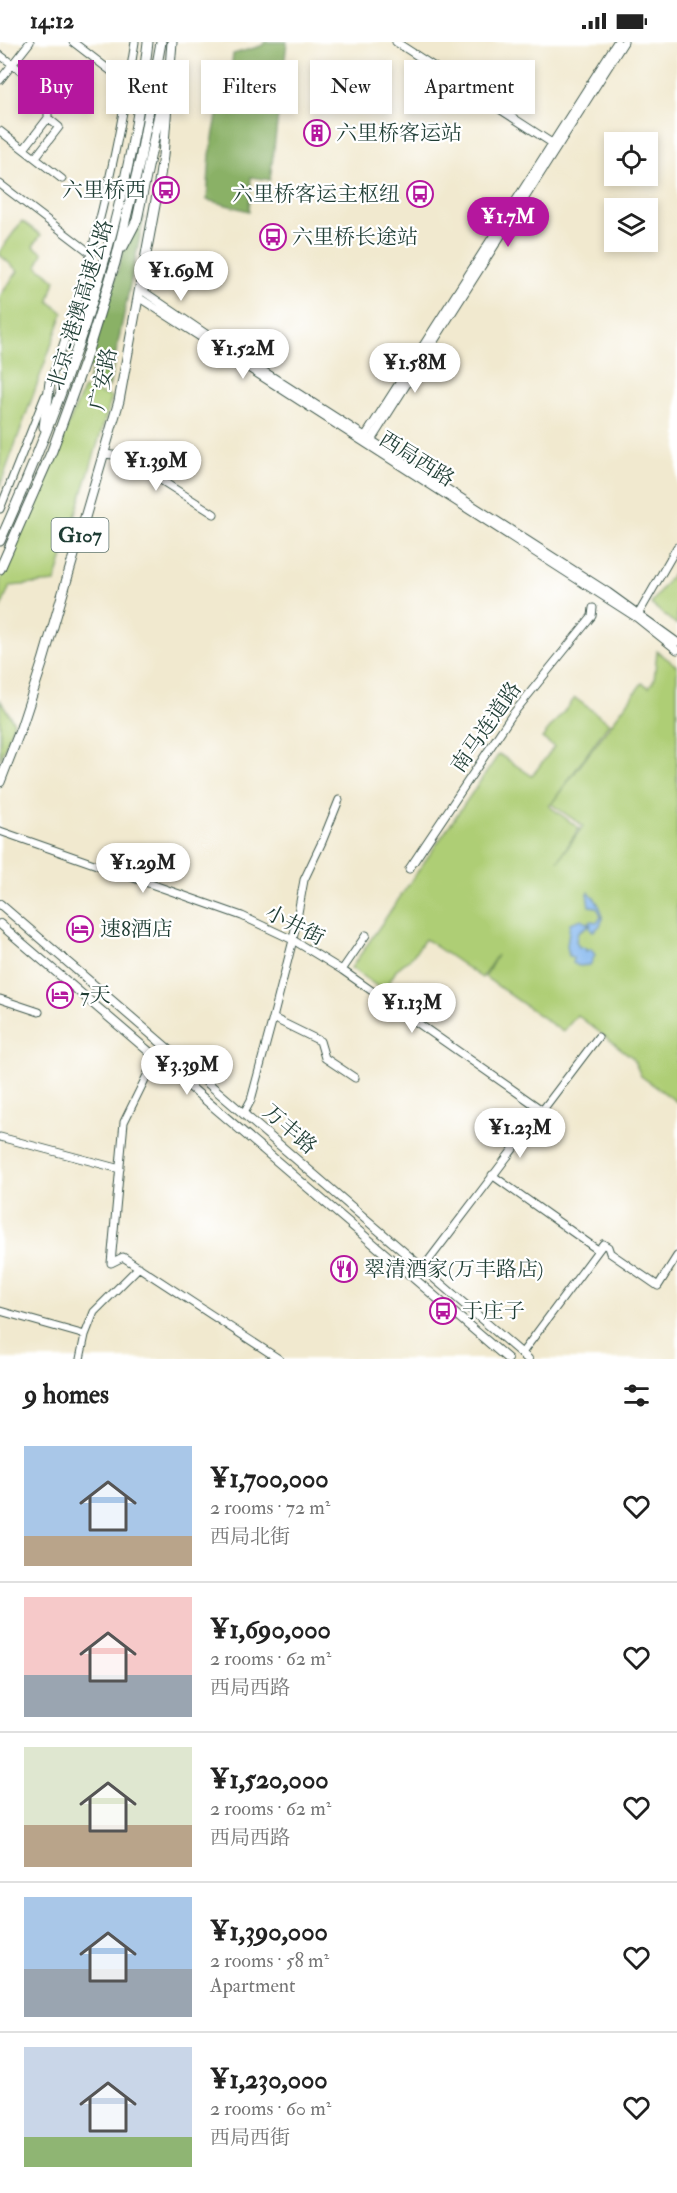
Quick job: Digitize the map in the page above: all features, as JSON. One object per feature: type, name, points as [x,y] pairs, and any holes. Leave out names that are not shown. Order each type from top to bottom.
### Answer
[{"type":"highway","points":[[0,542],[42,446],[76,352],[105,259],[129,158],[145,73],[148,42]]},
{"type":"highway","name":"北京-港澳高速公路","points":[[0,569],[52,451],[86,360],[115,262],[140,160],[161,42]]},
{"type":"highway","name":"广安路","points":[[171,60],[172,42]]},
{"type":"highway","points":[[115,262],[137,220],[158,114]]},
{"type":"highway","name":"广安路","points":[[1,779],[21,728],[42,662],[119,402],[163,156],[166,114]]},
{"type":"highway","points":[[42,446],[50,382]]},
{"type":"highway","points":[[0,535],[7,527]]},
{"type":"main road","name":"万丰路","points":[[0,904],[525,1356]]},
{"type":"main road","name":"万丰路","points":[[0,924],[507,1359]]},
{"type":"main road","points":[[156,1057],[170,1064],[201,1090],[206,1081]]},
{"type":"main road","points":[[229,1122],[230,1115],[234,1112],[266,1138],[284,1147]]},
{"type":"street","points":[[0,81],[30,42]]},
{"type":"street","points":[[73,42],[106,67]]},
{"type":"street","points":[[132,60],[135,42]]},
{"type":"street","points":[[396,42],[555,145]]},
{"type":"street","points":[[555,145],[617,42]]},
{"type":"street","points":[[366,441],[555,145],[624,42]]},
{"type":"street","points":[[0,55],[48,91],[48,118],[24,150]]},
{"type":"street","points":[[0,509],[50,382],[92,254],[123,114]]},
{"type":"street","points":[[35,158],[59,127],[48,118]]},
{"type":"street","points":[[0,131],[62,179]]},
{"type":"street","points":[[0,184],[92,254]]},
{"type":"street","name":"西局西路","points":[[139,293],[637,618],[677,650]]},
{"type":"street","name":"西局西路","points":[[366,441],[639,614],[677,642]]},
{"type":"street","points":[[104,454],[123,456],[214,514]]},
{"type":"street","points":[[639,614],[677,547]]},
{"type":"street","name":"南马连道路","points":[[409,869],[512,715],[592,616],[593,608]]},
{"type":"street","points":[[244,1113],[251,1100],[273,1018],[293,940],[304,880],[339,800]]},
{"type":"street","name":"小井街","points":[[0,831],[242,916],[293,940],[342,970],[542,1110]]},
{"type":"street","points":[[342,970],[366,935]]},
{"type":"street","points":[[0,999],[39,1012]]},
{"type":"street","points":[[273,1018],[320,1041],[325,1058],[355,1078]]},
{"type":"street","points":[[423,1268],[598,1036]]},
{"type":"street","points":[[156,1057],[124,1122],[111,1263],[123,1257],[279,1359]]},
{"type":"street","points":[[0,1137],[120,1169]]},
{"type":"street","points":[[492,1175],[598,1250]]},
{"type":"street","points":[[525,1356],[603,1244],[608,1247],[610,1253],[658,1286],[677,1256]]},
{"type":"street","points":[[80,1359],[94,1312],[139,1267]]},
{"type":"street","points":[[0,1311],[86,1335]]},
{"type":"green space","points":[[266,42],[287,42],[285,60],[232,60],[233,54],[261,46]]},
{"type":"green space","points":[[217,114],[278,114],[270,180],[251,177],[249,211],[207,200],[210,155]]},
{"type":"green space","points":[[140,217],[144,217],[109,387],[88,381],[92,369],[86,366],[123,252]]},
{"type":"green space","points":[[22,221],[41,235],[33,246],[43,253],[37,266],[55,280],[49,301],[63,313],[0,486],[0,296],[18,271],[0,255],[0,251]]},
{"type":"green space","points":[[84,388],[112,397],[55,582],[10,586],[0,610],[0,581]]},
{"type":"green space","points":[[677,567],[677,625],[651,604]]},
{"type":"green space","points":[[657,651],[677,666],[677,1102],[641,1076],[633,1058],[577,1015],[563,1032],[485,977],[497,955],[482,978],[425,939],[412,957],[397,969],[384,991],[351,968],[499,754],[532,776],[554,747],[542,738],[575,698],[609,723],[552,803],[642,683],[649,687],[654,680]],"holes":[[[551,804],[583,826],[558,861],[579,828],[549,806]]]},
{"type":"green space","points":[[0,700],[14,722],[0,761]]},
{"type":"water","points":[[589,892],[602,912],[601,923],[593,931],[589,928],[591,925],[588,923],[598,922],[601,916],[597,907],[589,906],[587,894]]},
{"type":"water","points":[[582,919],[589,925],[578,932],[576,941],[579,947],[585,948],[586,951],[591,949],[595,955],[590,965],[579,966],[573,963],[567,946],[570,923]]},
{"type":"place","name":"六里桥客运站","points":[[317,133]]},
{"type":"place","name":"六里桥西","points":[[166,190]]},
{"type":"place","name":"六里桥客运主枢纽","points":[[420,194]]},
{"type":"place","name":"六里桥长途站","points":[[273,237]]},
{"type":"place","name":"速8酒店","points":[[80,929]]},
{"type":"place","name":"7天","points":[[60,995]]},
{"type":"place","name":"翠清酒家(万丰路店)","points":[[344,1269]]},
{"type":"place","name":"于庄子","points":[[443,1311]]}]
